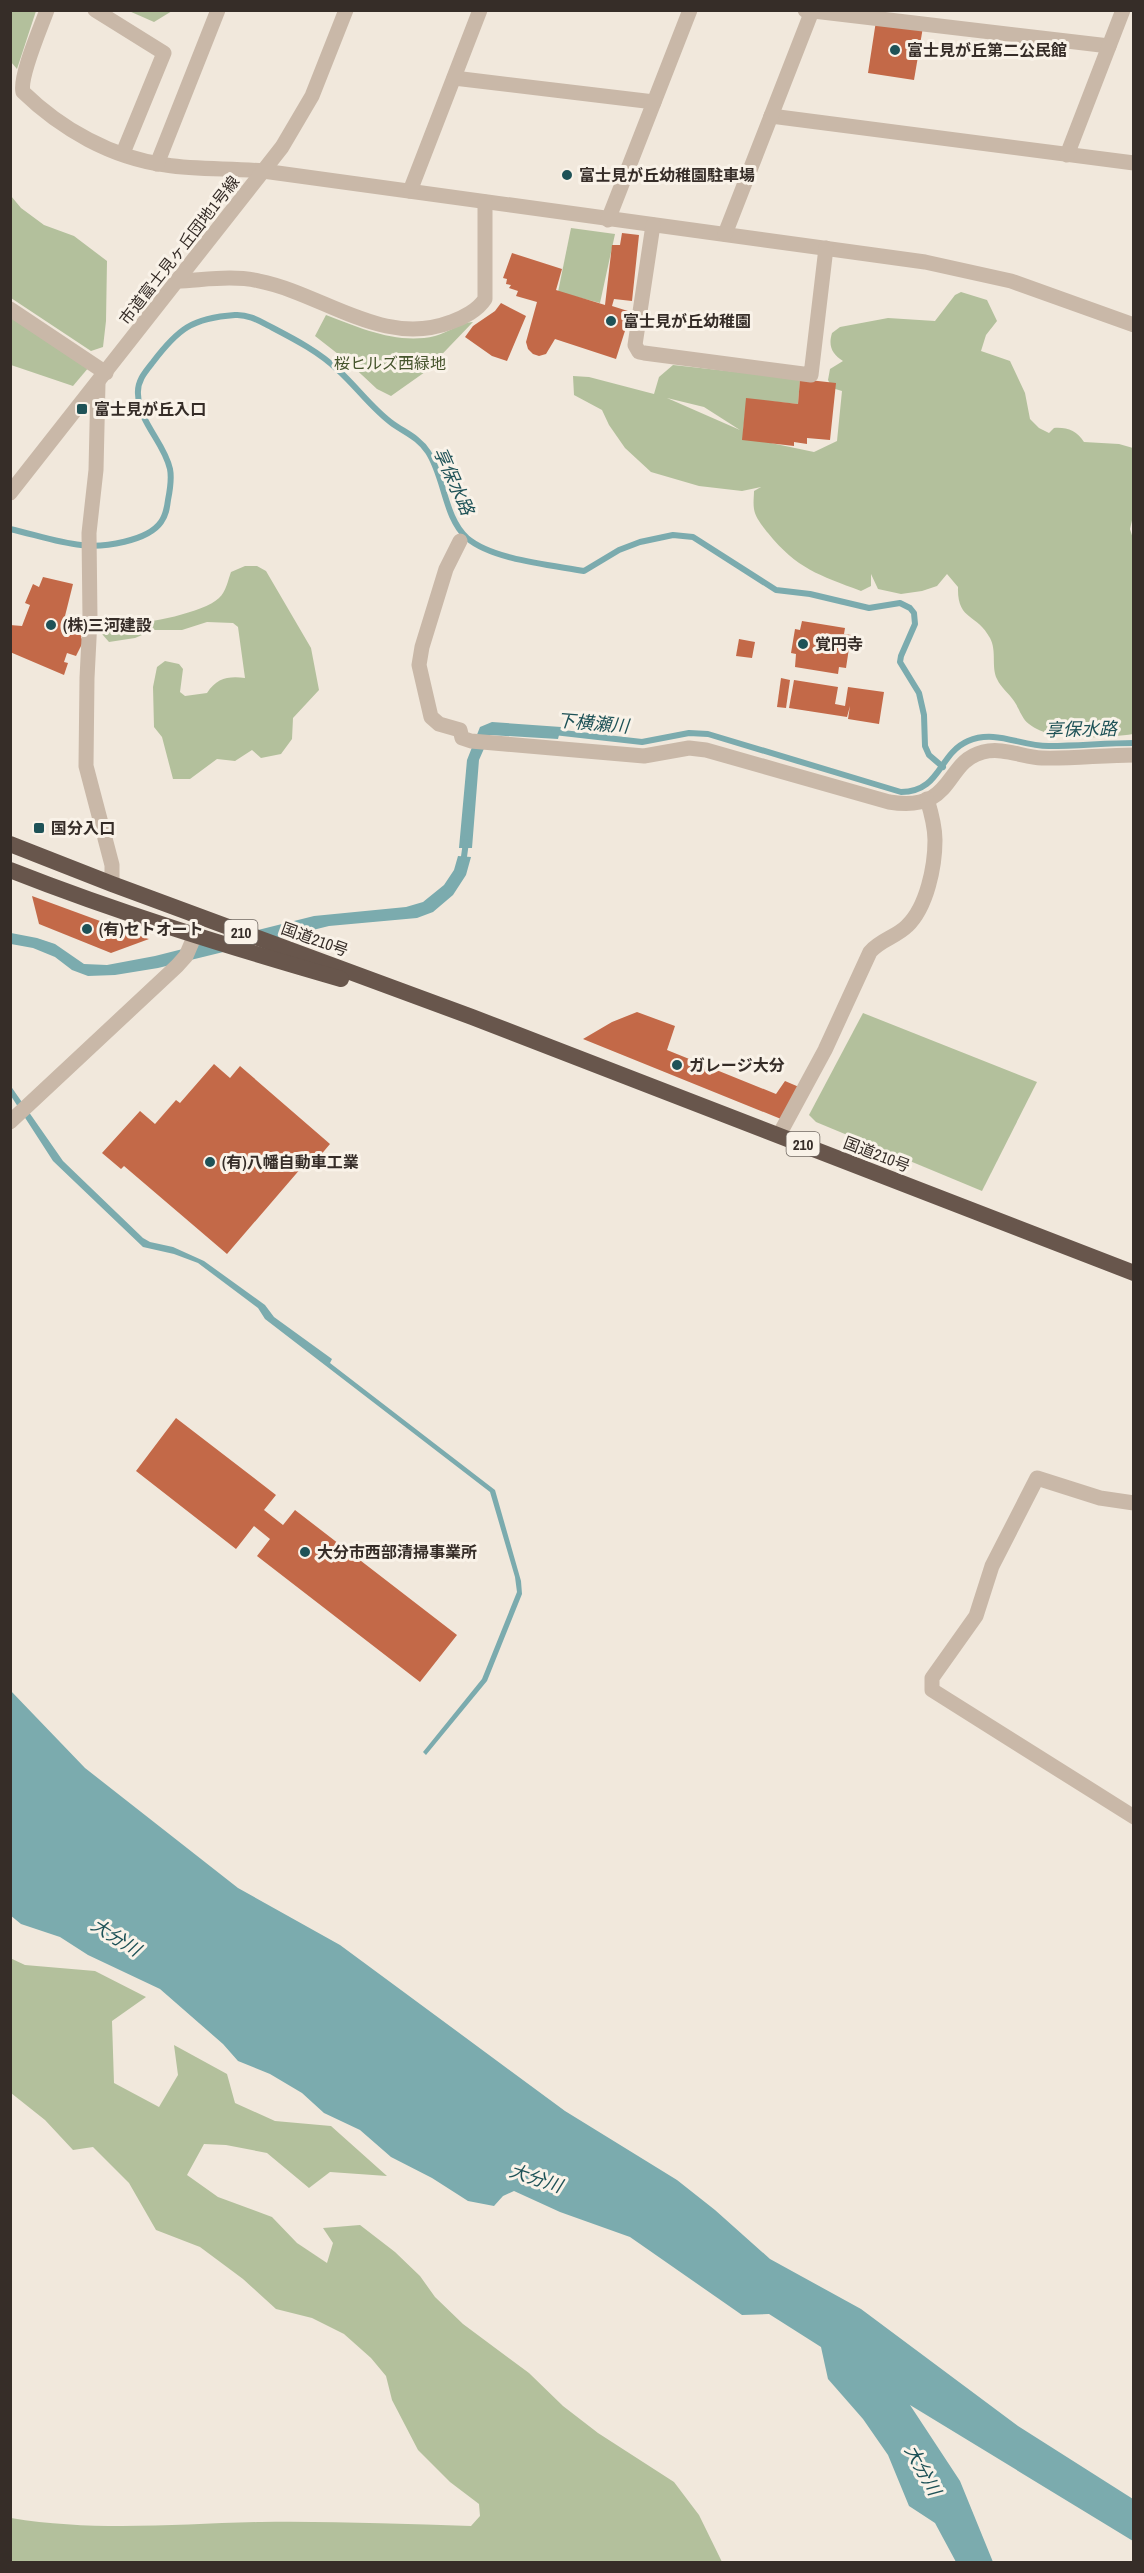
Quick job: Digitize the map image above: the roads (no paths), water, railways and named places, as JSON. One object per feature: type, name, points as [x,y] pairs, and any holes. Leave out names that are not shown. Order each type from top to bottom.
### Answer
[{"type":"highway","name":"国道210号","points":[[10,844],[472,1017],[1134,1273]]},
{"type":"highway","name":"国道210号","points":[[10,870],[195,935],[472,1017]]},
{"type":"street","points":[[47,10],[33,45],[22,89],[50,116],[72,132],[157,164],[263,171],[925,262],[986,275],[1132,321]]},
{"type":"street","points":[[95,10],[164,52],[123,153]]},
{"type":"street","points":[[157,164],[218,10]]},
{"type":"street","name":"市道富士見ヶ丘団地1号線","points":[[10,493],[290,135],[312,96],[346,10]]},
{"type":"street","points":[[410,191],[480,10]]},
{"type":"street","points":[[608,220],[690,10]]},
{"type":"street","points":[[1067,155],[1123,10]]},
{"type":"street","points":[[725,234],[771,116],[808,11],[1109,46]]},
{"type":"street","points":[[454,78],[654,102]]},
{"type":"street","points":[[771,116],[1134,163]]},
{"type":"street","points":[[177,281],[244,278],[257,280],[280,286],[377,325],[417,330],[437,327],[463,317],[485,299],[485,202]]},
{"type":"street","points":[[653,225],[635,345],[639,352],[655,355],[811,375],[826,248]]},
{"type":"street","points":[[10,309],[102,378],[89,546],[90,619],[86,766],[112,865],[112,884]]},
{"type":"street","points":[[460,540],[446,569],[439,591],[422,647],[419,672],[433,721],[460,730],[462,738],[471,741],[644,756],[681,749],[706,750],[889,802],[910,803],[927,799],[944,789],[962,765],[974,754],[983,752],[1001,750],[1043,758],[1134,755]]},
{"type":"street","points":[[779,1135],[825,1050],[870,952],[876,945],[906,927],[921,905],[933,860],[935,839],[927,799]]},
{"type":"street","points":[[10,1122],[177,966],[186,956],[195,935]]},
{"type":"street","points":[[1134,1503],[1100,1498],[1038,1478],[992,1566],[976,1616],[932,1678],[931,1687],[932,1690],[1134,1817]]},
{"type":"water","points":[[492,722],[561,727],[558,739],[490,735],[479,760],[472,848],[459,848],[467,760],[480,727]]},
{"type":"water","points":[[458,856],[471,857],[466,875],[453,895],[433,912],[417,918],[329,926],[158,968],[115,975],[88,976],[72,970],[55,957],[33,948],[11,944],[11,933],[37,938],[55,944],[84,964],[107,965],[155,956],[314,916],[406,907],[423,902],[444,885],[454,870]]},
{"type":"water","points":[[10,1085],[63,1161],[143,1238],[150,1242],[173,1247],[204,1261],[265,1305],[274,1317],[332,1359],[330,1363],[495,1490],[521,1581],[522,1594],[487,1681],[426,1755],[423,1752],[482,1679],[517,1592],[515,1577],[490,1492],[265,1319],[258,1308],[198,1263],[174,1254],[143,1247],[53,1161],[11,1096]]},
{"type":"water","name":"大分川","points":[[10,1690],[85,1768],[238,1888],[340,1945],[565,2111],[677,2180],[770,2259],[861,2309],[1018,2426],[1133,2499],[1133,2541],[910,2405],[960,2481],[993,2562],[956,2562],[935,2523],[909,2506],[888,2455],[863,2419],[828,2379],[821,2347],[769,2314],[742,2315],[630,2237],[560,2212],[514,2191],[503,2196],[494,2206],[468,2201],[432,2178],[391,2157],[360,2130],[324,2113],[302,2093],[270,2074],[238,2061],[223,2044],[160,1989],[88,1955],[60,1937],[21,1924],[10,1915]]},
{"type":"waterway","name":"享保水路","points":[[10,529],[90,546],[124,542],[155,529],[166,511],[171,473],[163,450],[139,404],[140,381],[170,341],[187,327],[208,319],[235,315],[245,316],[290,337],[323,358],[385,418],[421,443],[434,462],[449,508],[459,529],[467,538],[492,552],[507,557],[584,571],[619,550],[640,542],[673,535],[693,537],[776,590],[810,594],[869,608],[900,603],[910,608],[914,613],[915,624],[900,662],[919,693],[924,715],[925,746],[929,755],[943,767]]},
{"type":"waterway","name":"下横瀬川","points":[[554,732],[642,742],[689,733],[708,734],[901,792],[924,786],[958,747],[978,738],[999,738],[1040,746],[1134,743]]},
{"type":"waterway","name":"下横瀬川","points":[[463,864],[466,842]]},
{"type":"place","name":"富士見が丘第二公民館","points":[[895,50]]},
{"type":"place","name":"富士見が丘幼稚園駐車場","points":[[567,175]]},
{"type":"place","name":"富士見が丘幼稚園","points":[[611,321]]},
{"type":"place","name":"富士見が丘入口","points":[[82,409]]},
{"type":"place","name":"(株)三河建設","points":[[51,625]]},
{"type":"place","name":"覚円寺","points":[[803,644]]},
{"type":"place","name":"国分入口","points":[[39,828]]},
{"type":"place","name":"(有)セトオート","points":[[87,929]]},
{"type":"place","name":"ガレージ大分","points":[[677,1065]]},
{"type":"place","name":"(有)八幡自動車工業","points":[[210,1162]]},
{"type":"place","name":"大分市西部清掃事業所","points":[[305,1552]]},
{"type":"park label","name":"桜ヒルズ西緑地","points":[[390,363]]}]
